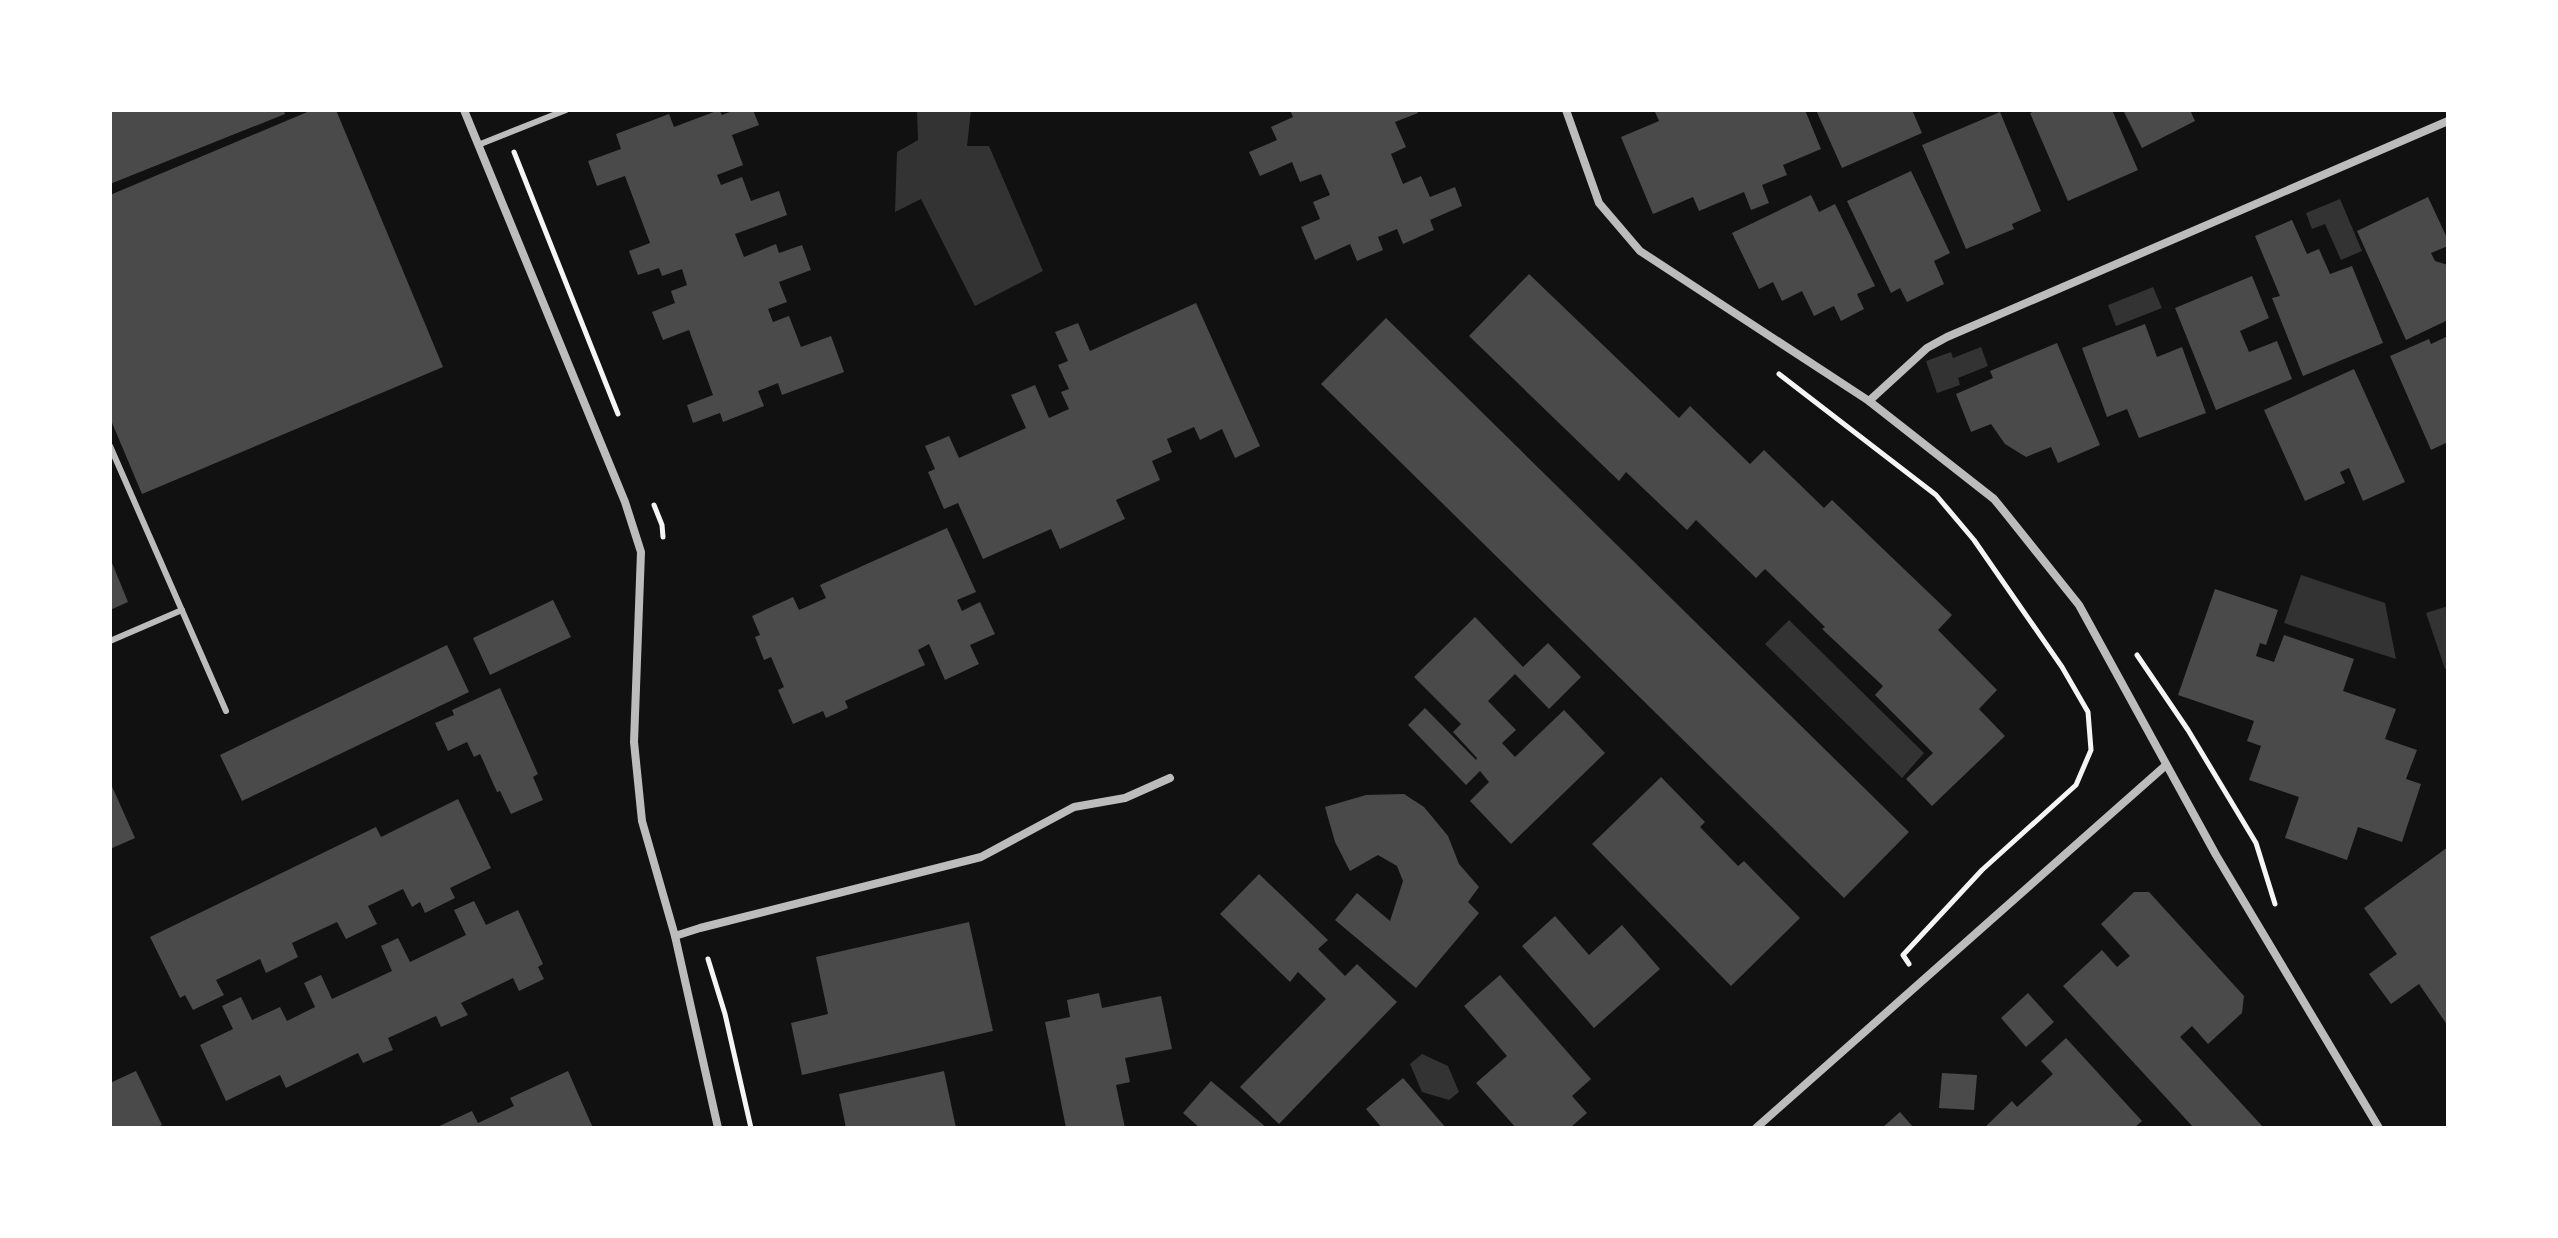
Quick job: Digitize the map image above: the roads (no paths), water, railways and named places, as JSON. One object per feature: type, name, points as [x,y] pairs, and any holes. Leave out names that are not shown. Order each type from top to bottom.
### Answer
[{"type":"street","points":[[464,110],[625,502],[641,552],[635,770],[642,821],[675,936],[718,1128]]},
{"type":"street","points":[[1566,110],[1599,203],[1640,251],[1869,401],[1994,499],[2079,605],[2165,766],[2379,1128]]},
{"type":"street","points":[[1869,401],[1927,348],[1947,337],[2448,121]]},
{"type":"street","points":[[1756,1128],[2165,766]]},
{"type":"street","points":[[675,936],[981,857],[1074,807],[1125,798],[1170,778]]},
{"type":"lane","points":[[478,145],[566,110]]},
{"type":"lane","points":[[110,446],[226,711]]},
{"type":"lane","points":[[110,641],[182,610]]}]
